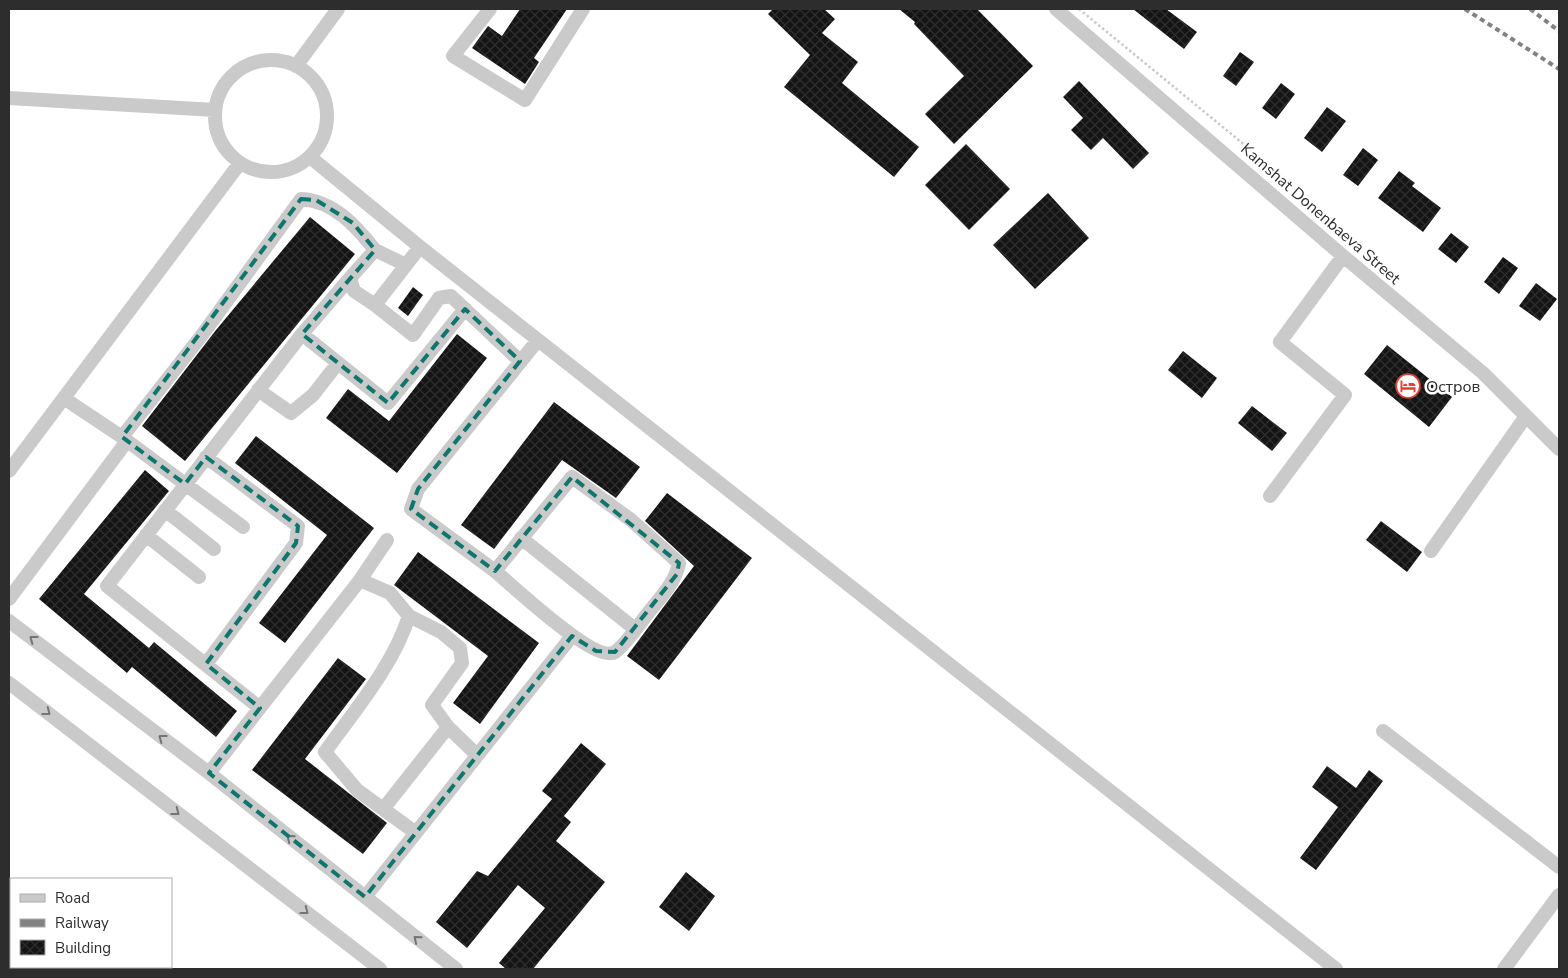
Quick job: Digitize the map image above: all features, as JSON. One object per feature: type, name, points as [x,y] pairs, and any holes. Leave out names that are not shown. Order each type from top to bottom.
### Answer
[{"type":"street","points":[[296,66],[338,9]]},
{"type":"street","points":[[490,9],[453,56],[525,100],[583,9]]},
{"type":"street","name":"Kamshat Donenbaeva Street","points":[[1065,11],[1343,256],[1483,373],[1559,450]]},
{"type":"street","points":[[266,60],[282,61],[296,66],[311,76],[321,91],[327,108],[326,126],[321,143],[310,157],[298,166],[284,171],[269,173],[254,170],[240,163],[228,153],[220,140],[215,110],[219,95],[227,82],[245,67],[266,60]]},
{"type":"street","points":[[9,98],[215,110]]},
{"type":"street","points":[[310,157],[420,247],[1336,969]]},
{"type":"street","points":[[9,471],[65,399],[240,163]]},
{"type":"street","points":[[9,599],[301,199],[316,200],[353,223],[375,250],[406,265]]},
{"type":"street","points":[[376,305],[420,247]]},
{"type":"street","points":[[260,708],[107,586],[302,334],[375,250]]},
{"type":"street","points":[[1270,496],[1345,395],[1280,342],[1343,256]]},
{"type":"street","points":[[350,278],[354,291],[376,305],[432,349]]},
{"type":"street","points":[[413,335],[439,298],[451,296],[520,361]]},
{"type":"street","points":[[302,334],[388,403],[465,309]]},
{"type":"street","points":[[495,571],[572,476],[631,520],[679,563],[677,574],[616,652],[607,654],[596,651],[572,636],[495,571],[412,509],[418,489],[538,340]]},
{"type":"street","points":[[258,390],[291,413],[313,395],[338,363]]},
{"type":"street","points":[[65,399],[124,439],[243,526]]},
{"type":"street","points":[[1431,551],[1526,416]]},
{"type":"street","points":[[206,457],[298,526],[296,543],[206,664]]},
{"type":"street","points":[[165,510],[214,549]]},
{"type":"street","points":[[146,535],[199,577]]},
{"type":"street","points":[[521,538],[635,630]]},
{"type":"street","points":[[209,773],[360,580],[387,540]]},
{"type":"street","points":[[360,580],[390,593],[409,616],[441,632],[460,648],[462,663],[432,705],[448,727],[477,755]]},
{"type":"street","points":[[409,616],[403,635],[374,683],[325,752],[357,790],[416,833]]},
{"type":"street","points":[[9,621],[209,773],[456,969]]},
{"type":"street","points":[[365,897],[572,636]]},
{"type":"street","points":[[9,683],[380,969]]},
{"type":"street","points":[[384,808],[448,727]]},
{"type":"street","points":[[1383,731],[1559,867]]},
{"type":"street","points":[[1504,969],[1559,894]]},
{"type":"path","points":[[1079,9],[1308,197],[1294,213]]},
{"type":"highlighted area","points":[[301,199],[316,200],[353,223],[375,250],[302,334],[388,403],[465,309],[520,361],[418,489],[411,509],[495,571],[572,477],[679,563],[677,574],[615,652],[596,651],[572,636],[365,897],[209,773],[260,708],[206,664],[296,543],[298,526],[206,457],[185,484],[122,437]]},
{"type":"building","points":[[520,9],[567,9],[534,58],[539,62],[525,84],[472,48],[488,26],[502,36]]},
{"type":"building","points":[[773,9],[824,9],[835,19],[822,33],[858,62],[842,83],[919,147],[894,177],[784,87],[810,55],[768,14]]},
{"type":"building","points":[[899,9],[977,9],[1033,66],[954,144],[925,114],[964,76],[914,24],[915,22]]},
{"type":"building","points":[[1133,9],[1166,9],[1197,32],[1184,49]]},
{"type":"building","points":[[1240,52],[1254,62],[1236,86],[1223,76]]},
{"type":"building","points":[[1079,81],[1149,153],[1133,169],[1103,138],[1091,150],[1071,130],[1083,118],[1063,97]]},
{"type":"building","points":[[1281,83],[1295,94],[1276,119],[1262,108]]},
{"type":"building","points":[[1327,107],[1346,121],[1322,152],[1304,138]]},
{"type":"building","points":[[966,144],[1010,189],[969,230],[925,185]]},
{"type":"building","points":[[1363,148],[1378,160],[1358,186],[1343,175]]},
{"type":"building","points":[[1399,171],[1415,183],[1412,186],[1441,208],[1423,232],[1378,198]]},
{"type":"building","points":[[1048,193],[1089,238],[1035,289],[993,245]]},
{"type":"building","points":[[310,217],[355,254],[185,461],[142,426],[216,330]]},
{"type":"building","points":[[1451,233],[1469,247],[1456,263],[1438,249]]},
{"type":"building","points":[[1503,257],[1518,268],[1499,294],[1484,282]]},
{"type":"building","points":[[1536,283],[1557,299],[1540,321],[1519,306]]},
{"type":"building","points":[[413,287],[423,295],[408,316],[398,308]]},
{"type":"building","points":[[457,334],[487,358],[397,473],[326,418],[348,389],[389,421]]},
{"type":"building","name":"Остров","points":[[1387,345],[1452,397],[1429,427],[1364,374]]},
{"type":"building","points":[[1183,351],[1217,378],[1202,398],[1168,370]]},
{"type":"building","points":[[554,402],[640,467],[616,498],[562,460],[494,549],[461,525]]},
{"type":"building","points":[[1252,406],[1287,433],[1272,451],[1238,423]]},
{"type":"building","points":[[256,436],[374,528],[285,643],[259,623],[327,535],[235,463]]},
{"type":"building","points":[[145,470],[169,491],[84,594],[149,648],[154,642],[237,711],[216,737],[132,667],[127,673],[39,599]]},
{"type":"building","points":[[667,493],[752,558],[659,680],[627,656],[694,566],[645,521]]},
{"type":"building","points":[[1381,521],[1422,552],[1407,572],[1366,540]]},
{"type":"building","points":[[418,552],[539,643],[480,724],[453,703],[488,656],[394,585]]},
{"type":"building","points":[[338,658],[366,679],[305,759],[387,823],[363,854],[252,770]]},
{"type":"building","points":[[581,743],[606,764],[564,816],[571,822],[556,841],[605,882],[533,969],[506,969],[499,963],[545,908],[518,885],[467,948],[436,922],[477,871],[488,876],[552,799],[542,791]]},
{"type":"building","points":[[1327,766],[1356,788],[1369,770],[1383,781],[1316,870],[1300,858],[1338,807],[1312,787]]},
{"type":"building","points":[[686,872],[715,896],[689,931],[659,907]]},
{"type":"railway","points":[[1465,9],[1559,69]]},
{"type":"railway","points":[[1530,9],[1559,31]]},
{"type":"place","name":"Остров","points":[[1408,386]]}]
